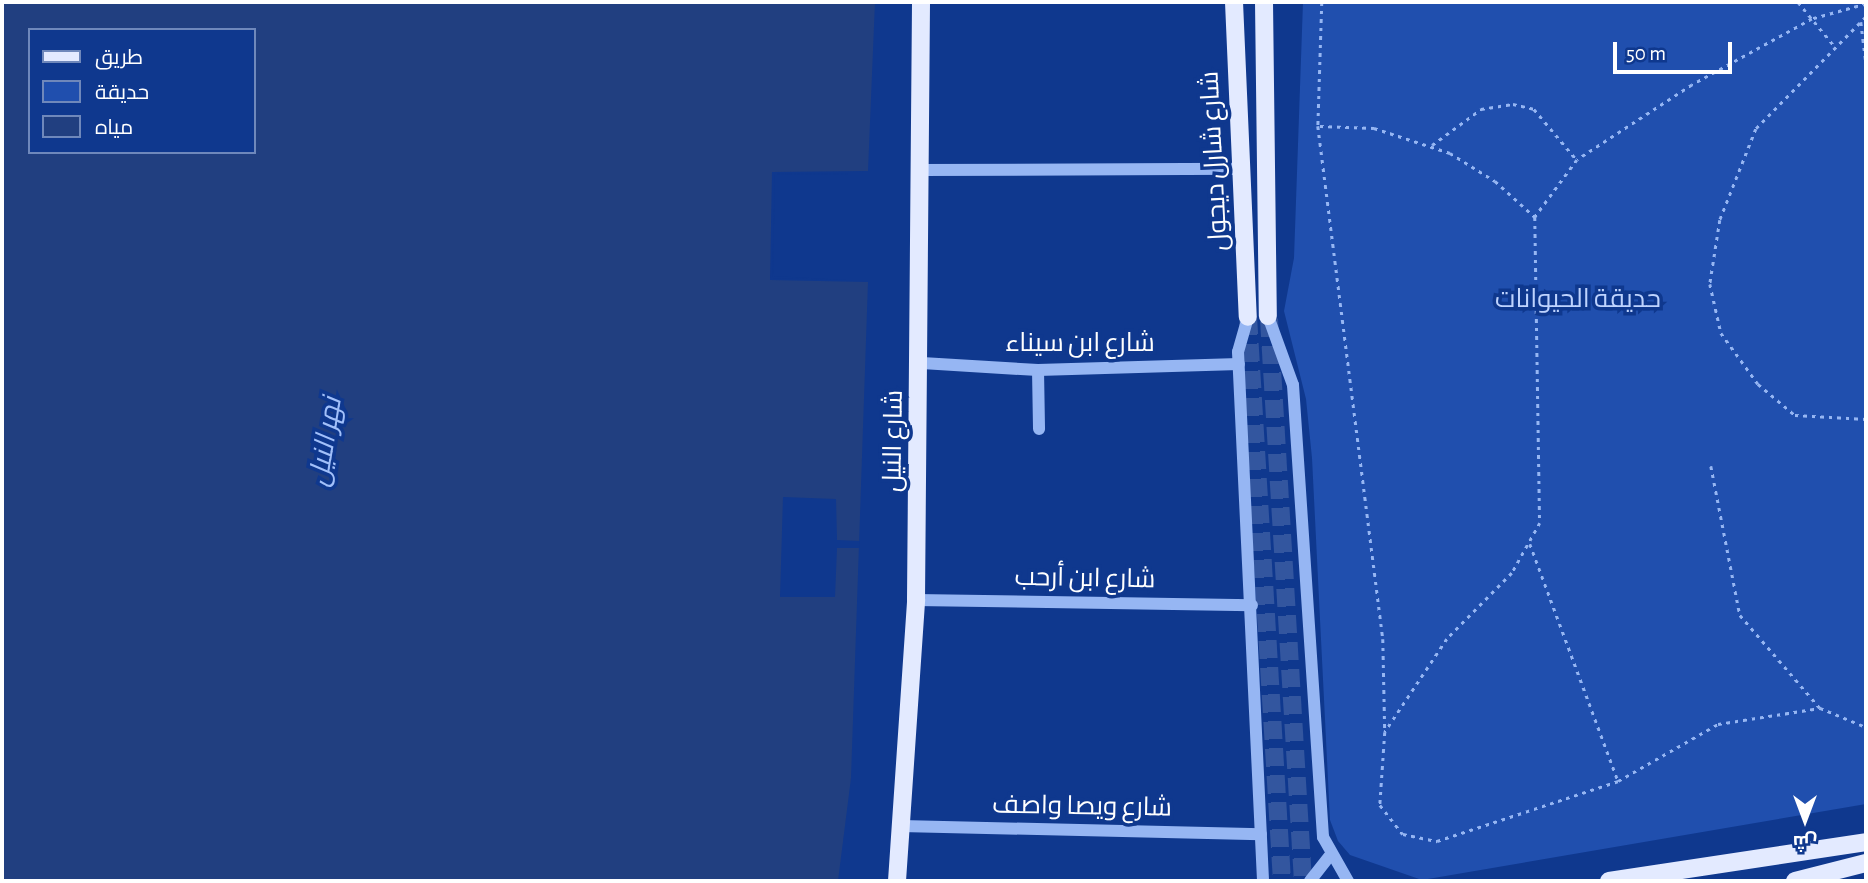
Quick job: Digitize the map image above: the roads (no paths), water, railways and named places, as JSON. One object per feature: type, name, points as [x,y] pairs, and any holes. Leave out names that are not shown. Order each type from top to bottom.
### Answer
[{"type":"main road","name":"شارع النيل","points":[[897,881],[916,600],[922,363],[919,170],[921,2]]},
{"type":"main road","name":"شارع شارل ديجول","points":[[1234,2],[1248,317]]},
{"type":"main road","name":"شارع شارل ديجول","points":[[1264,2],[1268,316]]},
{"type":"main road","points":[[1609,881],[1658,878],[1866,842]]},
{"type":"main road","points":[[1795,881],[1816,871],[1866,863]]},
{"type":"street","points":[[919,170],[1242,169]]},
{"type":"street","points":[[1268,316],[1293,385],[1329,857],[1348,881]]},
{"type":"street","points":[[1248,317],[1239,364],[1263,881]]},
{"type":"street","name":"شارع ابن سيناء","points":[[922,363],[1038,370],[1239,364]]},
{"type":"street","points":[[1038,370],[1039,429]]},
{"type":"street","name":"شارع ابن أرحب","points":[[916,600],[1252,605]]},
{"type":"street","name":"شارع ويصا واصف","points":[[901,826],[1261,834]]},
{"type":"street","points":[[1310,881],[1329,857]]},
{"type":"water","name":"نهر النيل","points":[[2,2],[875,2],[868,171],[772,172],[770,280],[868,282],[851,778],[838,881],[2,881]]},
{"type":"tunnel","points":[[1248,317],[1282,881]]},
{"type":"tunnel","points":[[1269,319],[1303,881]]},
{"type":"park label","name":"حديقة الحيوانات","points":[[1578,300]]}]
